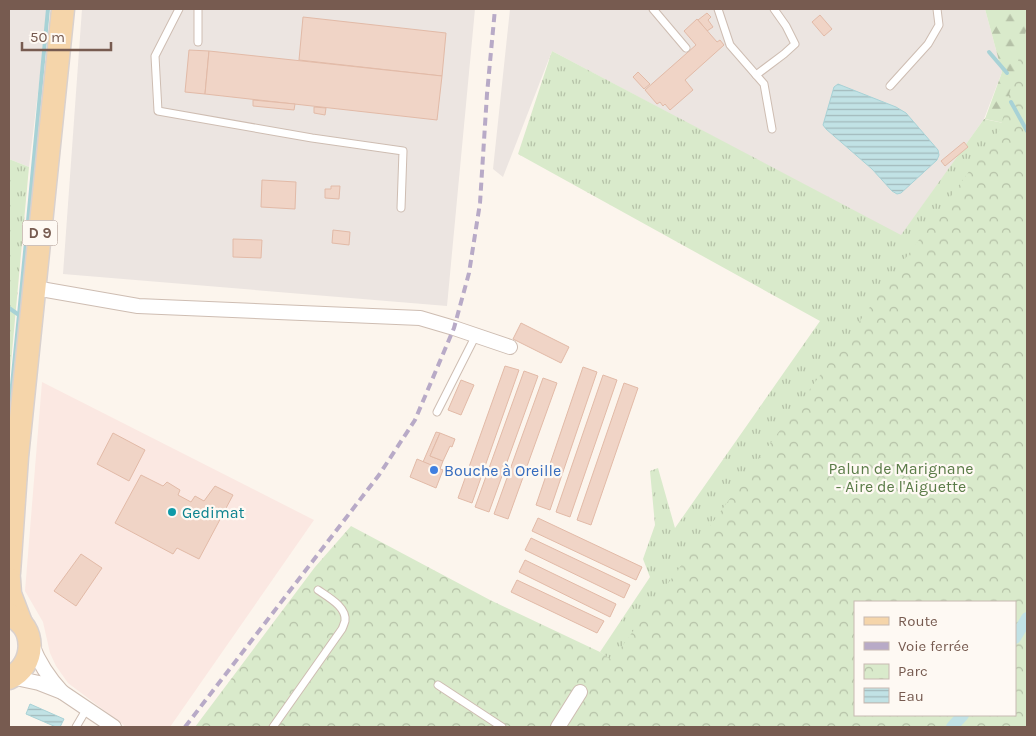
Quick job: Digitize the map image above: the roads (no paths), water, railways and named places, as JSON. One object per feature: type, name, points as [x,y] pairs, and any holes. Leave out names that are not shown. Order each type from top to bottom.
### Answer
[{"type":"main road","name":"D 9","points":[[9,573],[17,457],[63,9]]},
{"type":"main road","name":"D 9","points":[[9,509],[17,457]]},
{"type":"main road","points":[[9,579],[10,594],[30,652],[20,670],[10,678]]},
{"type":"street","points":[[34,288],[138,306],[420,318],[510,347]]},
{"type":"street","points":[[20,626],[46,674],[62,692],[86,710],[114,727]]},
{"type":"street","points":[[10,678],[39,683],[62,692]]},
{"type":"street","points":[[558,727],[580,692]]},
{"type":"lane","points":[[179,9],[155,56],[158,111],[312,138],[403,151],[401,208]]},
{"type":"lane","points":[[198,9],[198,42]]},
{"type":"lane","points":[[654,9],[686,48]]},
{"type":"lane","points":[[718,9],[730,45],[764,84],[772,130]]},
{"type":"lane","points":[[756,75],[795,44],[786,26],[774,9]]},
{"type":"lane","points":[[890,86],[928,44],[939,25],[937,9]]},
{"type":"lane","points":[[437,412],[476,335]]},
{"type":"lane","points":[[273,727],[342,630],[345,621],[340,607],[318,590]]},
{"type":"lane","points":[[438,685],[502,727]]},
{"type":"lane","points":[[79,726],[86,710]]},
{"type":"water","points":[[838,84],[896,107],[906,113],[938,150],[937,160],[901,193],[897,194],[892,191],[872,169],[823,125],[834,87]]},
{"type":"water","points":[[30,704],[64,719],[60,727],[26,714]]},
{"type":"waterway","points":[[28,221],[48,9]]},
{"type":"waterway","points":[[989,52],[1007,73]]},
{"type":"waterway","points":[[1011,102],[1027,131]]},
{"type":"waterway","points":[[19,315],[27,231]]},
{"type":"waterway","points":[[9,308],[19,315],[9,415]]},
{"type":"waterway","points":[[1016,636],[1027,618]]},
{"type":"waterway","points":[[952,727],[962,716]]},
{"type":"railway","points":[[185,727],[379,475],[415,420],[454,328],[469,273],[480,203],[495,9]]},
{"type":"place","name":"Bouche à Oreille","points":[[434,470]]},
{"type":"place","name":"Gedimat","points":[[172,512]]},
{"type":"park label","name":"Palun de Marignane - Aire de l'Aiguette","points":[[901,477]]}]
